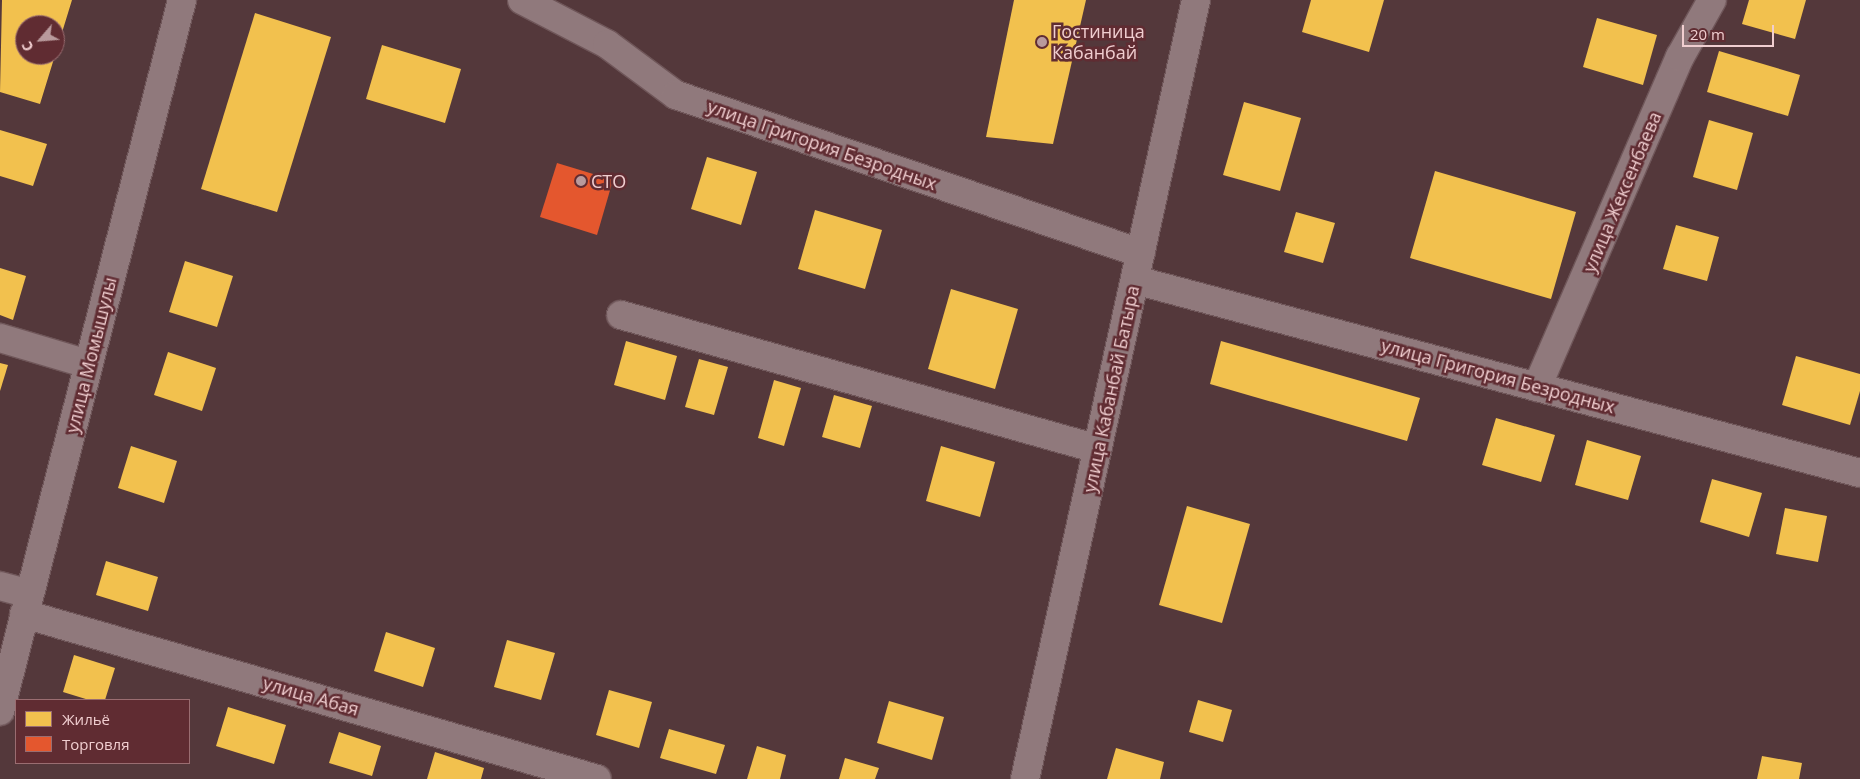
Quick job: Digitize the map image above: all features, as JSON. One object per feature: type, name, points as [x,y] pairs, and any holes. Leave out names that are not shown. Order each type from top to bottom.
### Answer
[{"type":"street","name":"улица Момышулы","points":[[0,711],[182,0]]},
{"type":"street","name":"улица Григория Безродных","points":[[522,0],[607,44],[676,95],[1141,253]]},
{"type":"street","name":"улица Кабанбай Батыра","points":[[1026,779],[1196,0]]},
{"type":"street","name":"улица Жексенбаева","points":[[1537,387],[1680,57],[1712,0]]},
{"type":"street","name":"улица Григория Безродных","points":[[1135,280],[1860,473]]},
{"type":"street","points":[[622,315],[1098,449]]},
{"type":"street","points":[[0,338],[88,364]]},
{"type":"street","name":"улица Абая","points":[[0,586],[27,604],[597,779]]},
{"type":"building: Жильё","points":[[2,0],[72,0],[65,23],[65,15],[15,15],[15,65],[52,65],[40,104],[0,92]]},
{"type":"building: Жильё","points":[[1014,0],[1086,0],[1053,144],[986,137]]},
{"type":"building: Жильё","points":[[1311,0],[1384,0],[1369,52],[1302,32]]},
{"type":"building: Жильё","points":[[1749,0],[1806,0],[1795,39],[1742,24]]},
{"type":"building: Жильё","points":[[255,13],[331,37],[277,212],[201,189]]},
{"type":"building: Жильё","points":[[1597,18],[1657,35],[1643,85],[1583,67]]},
{"type":"building: Жильё","points":[[382,45],[461,69],[445,123],[366,99]]},
{"type":"building: Жильё","points":[[1719,51],[1800,75],[1788,116],[1707,92]]},
{"type":"building: Жильё","points":[[1244,102],[1301,118],[1280,191],[1223,175]]},
{"type":"building: Жильё","points":[[1709,120],[1753,133],[1737,190],[1693,177]]},
{"type":"building: Жильё","points":[[0,130],[47,144],[33,186],[0,176]]},
{"type":"building: Жильё","points":[[707,157],[757,172],[741,225],[691,209]]},
{"type":"building: Жильё","points":[[1435,171],[1576,212],[1551,299],[1410,258]]},
{"type":"building: Жильё","points":[[815,210],[882,230],[865,289],[798,269]]},
{"type":"building: Жильё","points":[[1296,212],[1335,223],[1323,263],[1284,252]]},
{"type":"building: Жильё","points":[[1676,225],[1719,237],[1707,281],[1663,269]]},
{"type":"building: Жильё","points":[[185,261],[233,276],[217,327],[169,312]]},
{"type":"building: Жильё","points":[[0,268],[26,276],[13,320],[0,315]]},
{"type":"building: Жильё","points":[[951,289],[1018,309],[995,389],[928,369]]},
{"type":"building: Жильё","points":[[626,341],[677,356],[665,400],[614,385]]},
{"type":"building: Жильё","points":[[1221,341],[1420,398],[1407,441],[1210,384]]},
{"type":"building: Жильё","points":[[168,352],[216,368],[202,411],[154,395]]},
{"type":"building: Жильё","points":[[1796,356],[1860,374],[1860,391],[1850,425],[1782,405]]},
{"type":"building: Жильё","points":[[699,359],[728,367],[714,415],[685,407]]},
{"type":"building: Жильё","points":[[0,363],[8,365],[0,391]]},
{"type":"building: Жильё","points":[[774,380],[801,388],[784,446],[758,438]]},
{"type":"building: Жильё","points":[[834,395],[872,406],[860,448],[822,437]]},
{"type":"building: Жильё","points":[[1496,418],[1555,435],[1541,482],[1482,465]]},
{"type":"building: Жильё","points":[[1587,440],[1641,456],[1628,500],[1575,485]]},
{"type":"building: Жильё","points":[[131,446],[177,461],[164,503],[118,488]]},
{"type":"building: Жильё","points":[[941,446],[995,462],[980,517],[926,501]]},
{"type":"building: Жильё","points":[[1712,479],[1762,493],[1749,537],[1700,522]]},
{"type":"building: Жильё","points":[[1187,506],[1250,524],[1222,623],[1159,605]]},
{"type":"building: Жильё","points":[[1785,508],[1827,516],[1818,562],[1776,554]]},
{"type":"building: Жильё","points":[[106,561],[158,577],[148,611],[96,595]]},
{"type":"building: Жильё","points":[[386,632],[435,648],[423,687],[374,671]]},
{"type":"building: Жильё","points":[[507,640],[555,653],[541,700],[494,687]]},
{"type":"building: Жильё","points":[[74,655],[115,668],[105,699],[86,699],[63,692]]},
{"type":"building: Жильё","points":[[609,690],[652,702],[639,748],[596,735]]},
{"type":"building: Жильё","points":[[1198,700],[1232,710],[1223,742],[1189,732]]},
{"type":"building: Жильё","points":[[889,701],[944,717],[932,760],[877,743]]},
{"type":"building: Жильё","points":[[228,707],[286,725],[274,764],[216,746]]},
{"type":"building: Жильё","points":[[669,729],[725,745],[716,774],[660,758]]},
{"type":"building: Жильё","points":[[339,732],[381,746],[372,776],[329,763]]},
{"type":"building: Жильё","points":[[757,746],[786,755],[780,779],[747,779]]},
{"type":"building: Жильё","points":[[1116,748],[1164,762],[1160,779],[1107,779]]},
{"type":"building: Жильё","points":[[435,752],[484,768],[481,779],[427,779]]},
{"type":"building: Жильё","points":[[1762,756],[1802,763],[1799,779],[1757,779]]},
{"type":"building: Жильё","points":[[845,758],[879,768],[875,779],[839,779]]},
{"type":"building: Торговля","points":[[557,163],[613,180],[597,235],[540,217]]},
{"type":"place","name":"Гостиница Кабанбай","points":[[1042,42]]},
{"type":"place","name":"СТО","points":[[581,181]]}]
